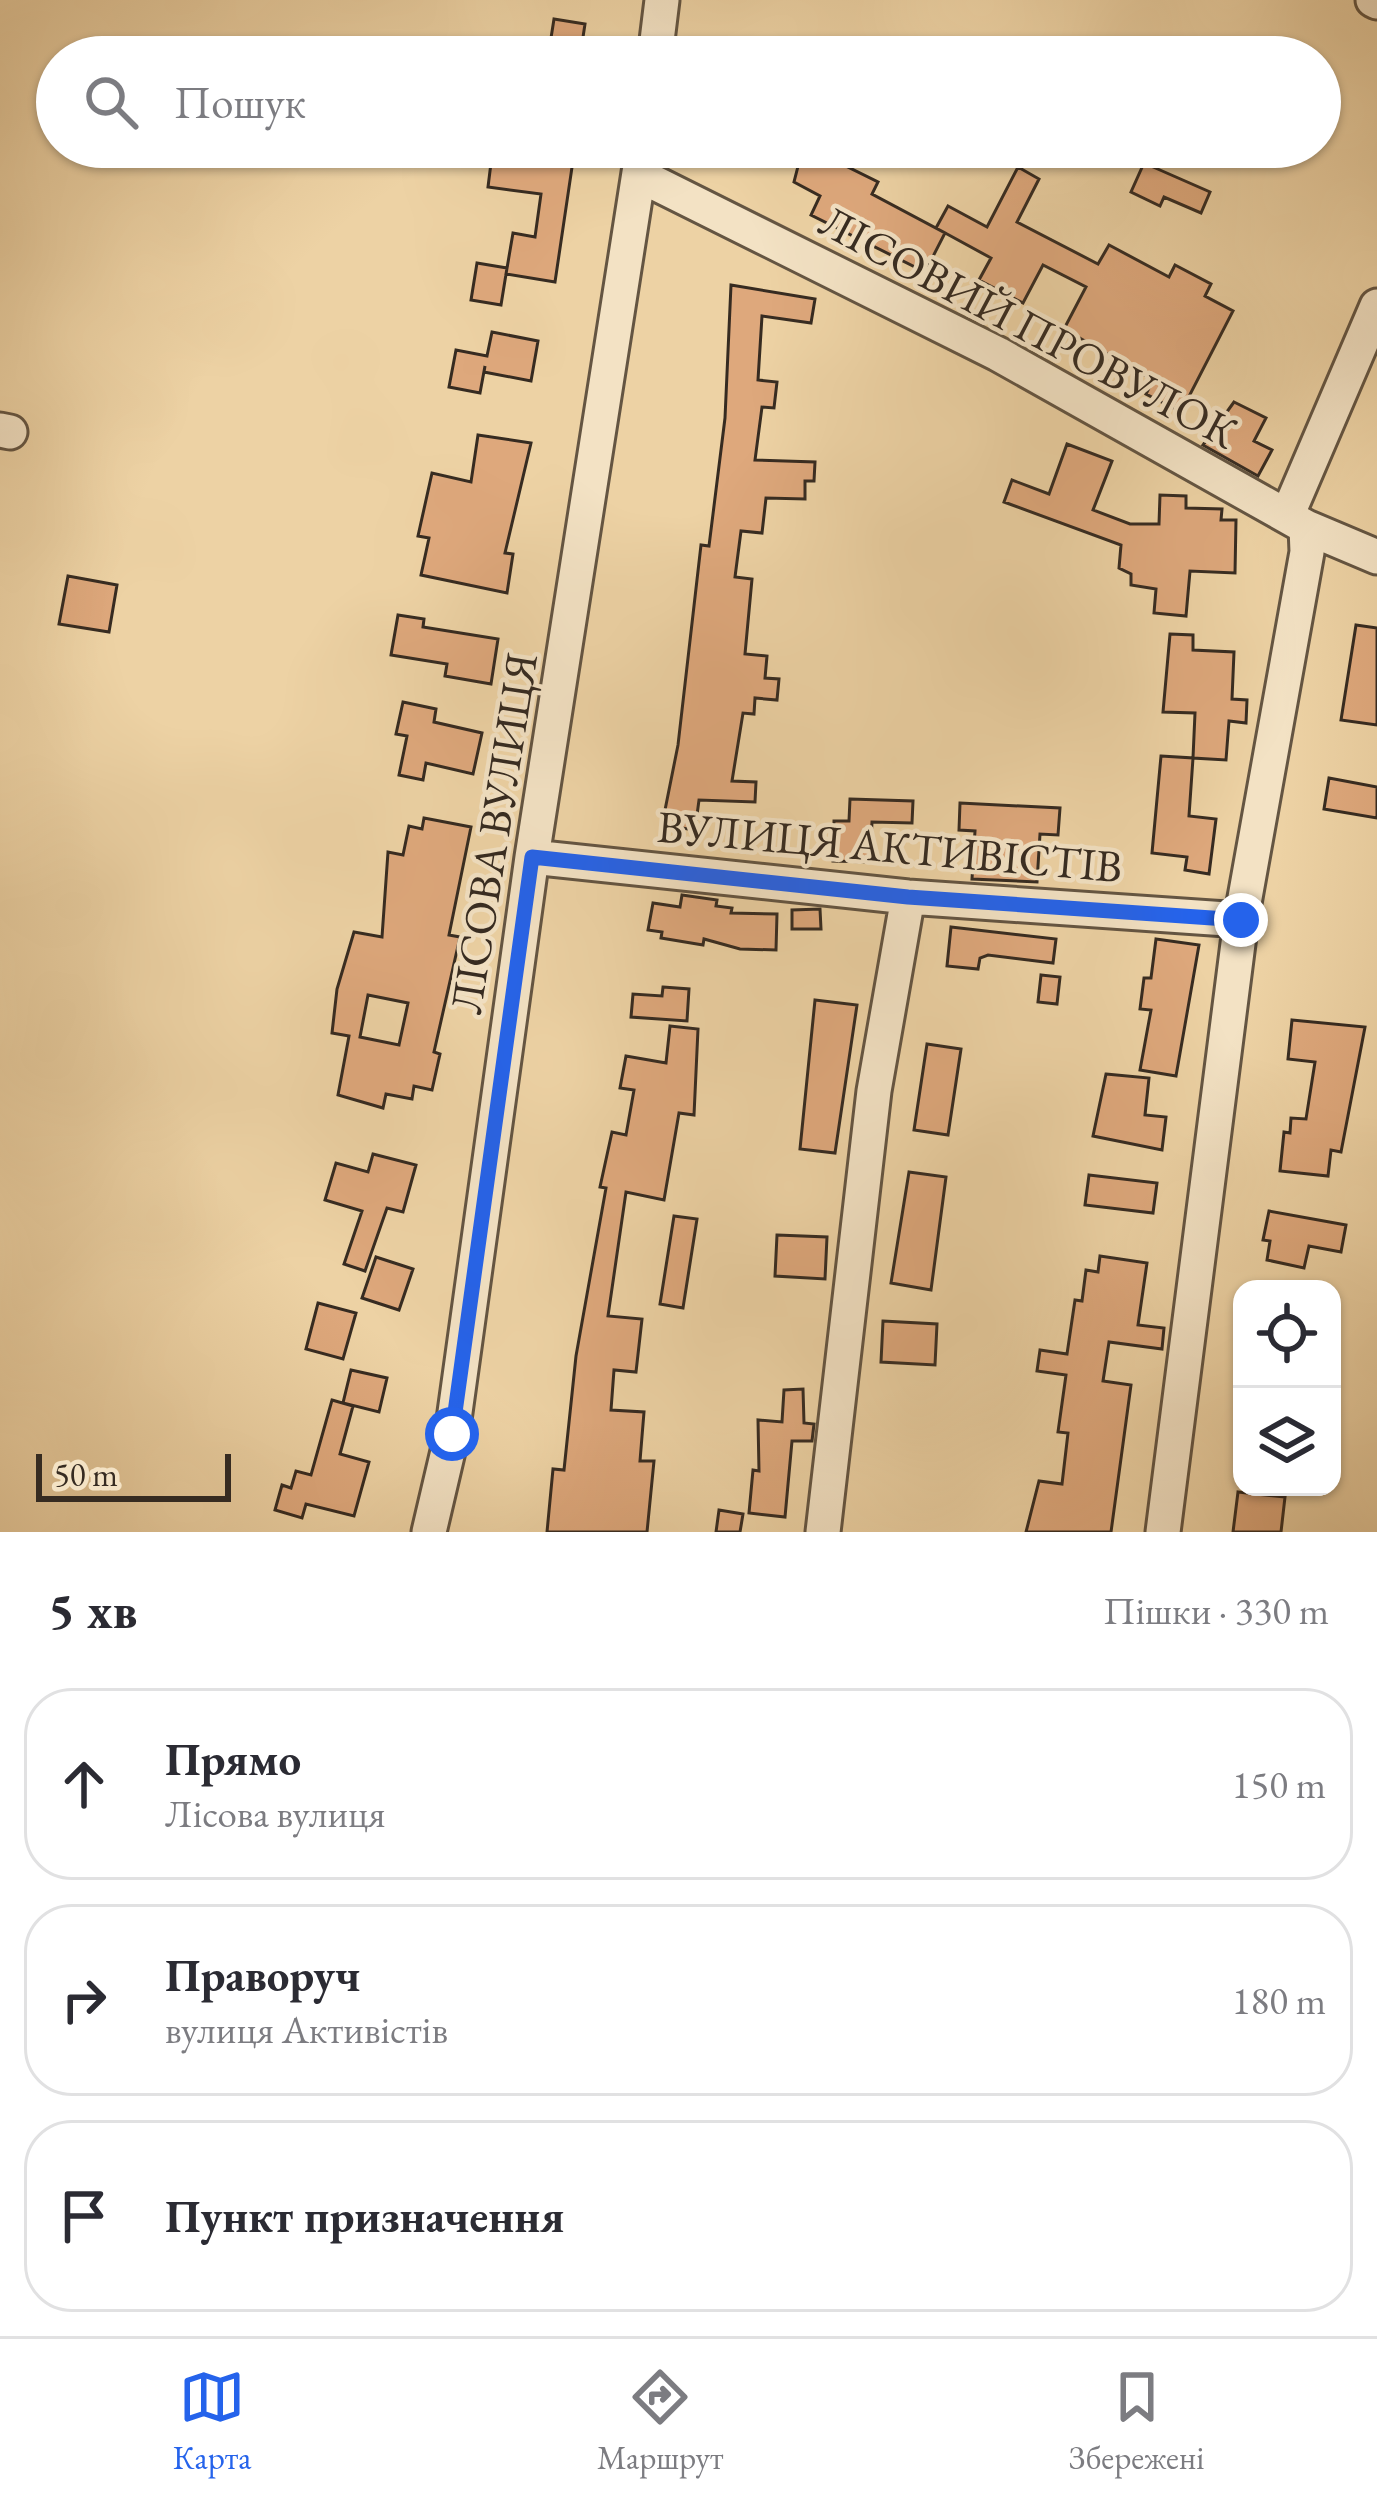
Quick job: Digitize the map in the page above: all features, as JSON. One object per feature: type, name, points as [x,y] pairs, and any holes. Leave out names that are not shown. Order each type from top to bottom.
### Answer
[{"type":"street","points":[[658,36],[662,0]]},
{"type":"street","name":"ЛІСОВА ВУЛИЦЯ","points":[[429,1532],[452,1434],[532,857],[640,168]]},
{"type":"street","name":"ЛІСОВИЙ ПРОВУЛОК","points":[[654,168],[1296,521],[1377,556]]},
{"type":"street","points":[[1163,1532],[1241,920],[1307,552],[1296,521],[1377,306]]},
{"type":"street","name":"ВУЛИЦЯ АКТИВІСТІВ","points":[[532,857],[908,897],[1241,920]]},
{"type":"street","points":[[823,1532],[874,1091],[908,897]]},
{"type":"building","points":[[554,19],[585,24],[583,36],[551,36]]},
{"type":"building","points":[[490,168],[572,168],[555,282],[506,274],[513,233],[535,237],[541,194],[488,187]]},
{"type":"building","points":[[798,168],[850,168],[878,182],[872,194],[945,233],[925,272],[811,215],[820,196],[794,182]]},
{"type":"building","points":[[1020,168],[1039,179],[1017,222],[1098,264],[1109,245],[1169,277],[1175,265],[1211,284],[1205,296],[1233,311],[1181,412],[1146,394],[1153,380],[1064,329],[1086,287],[1043,265],[1023,303],[979,280],[991,258],[936,228],[948,206],[987,227]]},
{"type":"building","points":[[1142,168],[1155,168],[1210,192],[1201,213],[1164,197],[1160,206],[1131,192]]},
{"type":"building","points":[[477,263],[507,268],[501,305],[471,300]]},
{"type":"building","points":[[731,285],[815,299],[811,323],[762,316],[758,380],[777,382],[774,408],[762,407],[755,460],[815,462],[814,481],[805,481],[805,499],[766,498],[762,533],[741,531],[735,577],[752,579],[745,654],[767,656],[765,678],[779,679],[777,700],[755,698],[754,714],[743,713],[732,781],[756,782],[755,802],[699,800],[695,830],[662,825],[678,745],[701,545],[709,546],[725,418]]},
{"type":"building","points":[[492,332],[538,341],[531,381],[484,372],[485,366],[480,393],[449,387],[456,350],[487,356]]},
{"type":"building","points":[[1234,402],[1266,418],[1254,441],[1272,450],[1258,476],[1203,445]]},
{"type":"building","points":[[478,435],[531,443],[505,553],[513,554],[507,593],[421,575],[429,538],[418,536],[432,473],[471,482]]},
{"type":"building","points":[[1067,444],[1112,461],[1093,510],[1130,524],[1159,524],[1160,495],[1186,496],[1186,508],[1222,509],[1221,520],[1236,520],[1235,573],[1190,571],[1186,616],[1154,613],[1156,589],[1131,585],[1131,574],[1119,568],[1121,545],[1004,502],[1012,480],[1049,494]]},
{"type":"building","points":[[68,576],[117,585],[109,632],[59,624]]},
{"type":"building","points":[[398,615],[424,619],[423,627],[498,639],[491,684],[445,676],[447,664],[391,655]]},
{"type":"building","points":[[1356,625],[1377,628],[1377,725],[1341,720]]},
{"type":"building","points":[[1170,634],[1193,635],[1193,650],[1234,652],[1232,699],[1247,700],[1246,723],[1229,721],[1226,760],[1193,758],[1195,713],[1163,712]]},
{"type":"building","points":[[403,702],[436,709],[434,722],[482,733],[473,774],[426,763],[423,780],[399,775],[407,736],[396,734]]},
{"type":"building","points":[[1161,756],[1193,758],[1189,816],[1216,819],[1209,874],[1185,870],[1187,857],[1152,853]]},
{"type":"building","points":[[1329,778],[1377,787],[1377,818],[1324,809]]},
{"type":"building","points":[[850,799],[913,801],[912,823],[872,822],[870,862],[833,861],[834,821],[849,821]]},
{"type":"building","points":[[960,803],[1060,808],[1058,835],[1040,834],[1037,882],[972,879],[975,831],[959,830]]},
{"type":"building","points":[[424,818],[471,827],[449,935],[460,937],[434,1052],[440,1054],[432,1090],[414,1086],[412,1099],[386,1094],[383,1108],[338,1095],[349,1036],[332,1033],[337,989],[354,932],[382,937],[388,852],[403,855],[409,826],[422,829]],"holes":[[[368,995],[408,1003],[399,1045],[360,1037]]]},
{"type":"building","points":[[682,895],[717,900],[716,906],[732,908],[731,913],[777,914],[776,950],[740,949],[704,939],[703,945],[661,938],[662,932],[648,930],[653,903],[680,907]]},
{"type":"building","points":[[820,909],[821,929],[792,929],[792,910]]},
{"type":"building","points":[[951,927],[1056,939],[1053,963],[988,955],[980,958],[978,969],[947,966]]},
{"type":"building","points":[[1156,939],[1199,945],[1176,1076],[1140,1070],[1151,1010],[1140,1009],[1144,978],[1151,978]]},
{"type":"building","points":[[1041,975],[1060,977],[1057,1004],[1038,1002]]},
{"type":"building","points":[[663,987],[689,989],[687,1021],[631,1017],[633,994],[662,996]]},
{"type":"building","points":[[815,1000],[857,1005],[835,1153],[800,1149]]},
{"type":"building","points":[[1292,1020],[1365,1027],[1341,1152],[1331,1150],[1328,1176],[1280,1171],[1284,1132],[1290,1133],[1291,1118],[1306,1119],[1315,1062],[1288,1059]]},
{"type":"building","points":[[670,1026],[698,1029],[694,1115],[679,1113],[664,1200],[626,1192],[608,1316],[642,1319],[636,1372],[614,1370],[611,1410],[644,1412],[640,1461],[654,1461],[647,1532],[547,1532],[553,1469],[564,1470],[576,1356],[606,1188],[600,1187],[612,1132],[626,1135],[634,1090],[620,1088],[626,1056],[666,1063]]},
{"type":"building","points":[[927,1044],[961,1049],[948,1135],[914,1130]]},
{"type":"building","points":[[1106,1074],[1149,1078],[1145,1115],[1166,1117],[1162,1150],[1093,1136]]},
{"type":"building","points":[[373,1154],[416,1165],[403,1212],[387,1208],[365,1271],[344,1264],[362,1211],[325,1200],[336,1163],[368,1172]]},
{"type":"building","points":[[909,1172],[946,1177],[931,1290],[891,1283]]},
{"type":"building","points":[[1089,1175],[1157,1183],[1153,1213],[1085,1205]]},
{"type":"building","points":[[1269,1211],[1346,1225],[1341,1252],[1309,1246],[1304,1268],[1267,1260],[1270,1241],[1263,1240]]},
{"type":"building","points":[[674,1216],[697,1219],[683,1308],[660,1304]]},
{"type":"building","points":[[777,1235],[827,1237],[825,1279],[775,1276]]},
{"type":"building","points":[[1100,1256],[1147,1263],[1138,1325],[1164,1328],[1162,1349],[1109,1342],[1103,1381],[1131,1385],[1111,1532],[1026,1532],[1039,1481],[1062,1484],[1068,1433],[1058,1432],[1066,1375],[1037,1371],[1040,1350],[1067,1354],[1075,1300],[1082,1301],[1086,1270],[1098,1272]]},
{"type":"building","points":[[376,1257],[413,1269],[399,1310],[362,1298]]},
{"type":"building","points":[[318,1303],[356,1313],[343,1359],[306,1349]]},
{"type":"building","points":[[883,1321],[937,1324],[935,1365],[881,1362]]},
{"type":"building","points":[[351,1370],[387,1378],[379,1412],[343,1403]]},
{"type":"building","points":[[803,1389],[804,1423],[814,1424],[812,1441],[792,1441],[785,1517],[749,1513],[753,1470],[759,1471],[758,1420],[782,1422],[784,1390]]},
{"type":"building","points":[[332,1400],[353,1406],[340,1454],[369,1462],[354,1516],[306,1504],[302,1518],[275,1510],[282,1485],[291,1488],[296,1471],[311,1475]]},
{"type":"building","points":[[1238,1496],[1285,1497],[1281,1532],[1233,1532]]},
{"type":"building","points":[[719,1510],[743,1514],[740,1532],[716,1532]]},
{"type":"route","points":[[452,1434],[532,857],[908,897],[1241,920]]}]
